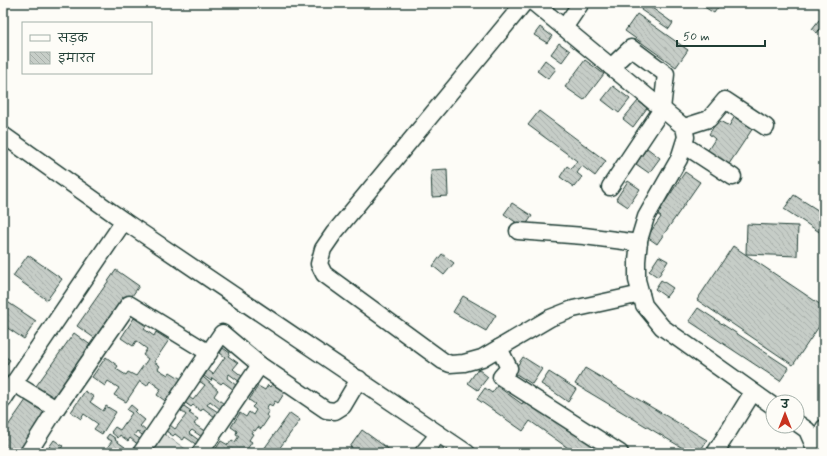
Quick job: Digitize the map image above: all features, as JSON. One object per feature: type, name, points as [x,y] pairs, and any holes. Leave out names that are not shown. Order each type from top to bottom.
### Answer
[{"type":"street","points":[[524,3],[334,233],[323,248],[319,264],[324,274],[443,361],[450,364],[464,363],[482,358],[550,318],[573,309],[641,294]]},
{"type":"street","points":[[534,3],[684,127],[686,137],[679,159],[646,217],[639,243],[637,280],[644,305],[662,327],[765,400]]},
{"type":"street","points":[[564,28],[581,3]]},
{"type":"street","points":[[610,187],[662,109],[666,74],[631,48],[611,67]]},
{"type":"street","points":[[684,127],[709,119],[726,100],[766,127]]},
{"type":"street","points":[[3,135],[124,220],[467,453]]},
{"type":"street","points":[[684,145],[733,177]]},
{"type":"street","points":[[3,400],[124,220]]},
{"type":"street","points":[[518,232],[584,236],[639,243]]},
{"type":"street","points":[[28,453],[56,409],[129,304],[209,353]]},
{"type":"street","points":[[141,453],[222,333],[260,365],[326,410],[335,411],[343,406],[359,379]]},
{"type":"street","points":[[499,348],[509,368],[501,377],[620,453]]},
{"type":"street","points":[[200,453],[260,365]]},
{"type":"street","points":[[14,382],[56,409]]},
{"type":"street","points":[[715,453],[753,392]]},
{"type":"street","points":[[817,453],[824,428]]},
{"type":"street","points":[[805,429],[817,453]]},
{"type":"street","points":[[423,453],[438,434]]},
{"type":"shaded area","points":[[163,433],[191,453],[148,453]]},
{"type":"building","points":[[645,3],[673,23],[669,29],[641,10]]},
{"type":"building","points":[[698,3],[721,3],[714,13]]},
{"type":"building","points":[[637,14],[688,50],[676,67],[625,31]]},
{"type":"building","points":[[819,20],[824,23],[817,33],[812,29]]},
{"type":"building","points":[[540,27],[552,36],[547,43],[534,35]]},
{"type":"building","points":[[559,43],[570,51],[562,62],[551,54]]},
{"type":"building","points":[[545,60],[556,69],[548,79],[537,71]]},
{"type":"building","points":[[585,60],[604,74],[584,100],[565,87]]},
{"type":"building","points":[[613,86],[630,99],[619,113],[602,100]]},
{"type":"building","points":[[638,101],[647,108],[633,127],[623,119]]},
{"type":"building","points":[[539,111],[606,161],[595,176],[582,166],[577,173],[582,177],[574,187],[560,177],[567,166],[571,169],[577,161],[528,125]]},
{"type":"building","points":[[735,116],[753,128],[727,167],[706,153],[715,139],[709,134],[718,120],[729,126]]},
{"type":"building","points":[[647,148],[660,158],[649,173],[636,164]]},
{"type":"building","points":[[447,169],[448,196],[432,197],[431,170]]},
{"type":"building","points":[[685,172],[700,182],[657,244],[647,237],[661,217],[657,214]]},
{"type":"building","points":[[628,181],[640,189],[628,207],[616,199]]},
{"type":"building","points":[[794,195],[824,214],[824,235],[784,209]]},
{"type":"building","points":[[512,203],[532,216],[524,228],[504,214]]},
{"type":"building","points":[[747,224],[798,226],[797,256],[746,254]]},
{"type":"building","points":[[733,246],[824,307],[824,319],[793,365],[697,300]]},
{"type":"building","points":[[442,254],[454,263],[444,275],[433,266]]},
{"type":"building","points":[[28,255],[62,279],[47,300],[13,276]]},
{"type":"building","points":[[659,256],[668,261],[658,277],[649,271]]},
{"type":"building","points":[[116,270],[139,286],[100,342],[77,326]]},
{"type":"building","points":[[661,280],[673,288],[666,297],[655,289]]},
{"type":"building","points":[[463,296],[496,315],[486,331],[453,312]]},
{"type":"building","points":[[3,299],[36,321],[24,339],[3,325]]},
{"type":"building","points":[[698,308],[789,368],[780,381],[689,321]]},
{"type":"building","points":[[134,318],[146,326],[144,329],[154,336],[156,332],[169,340],[154,362],[160,366],[158,369],[168,375],[170,372],[183,380],[168,403],[157,395],[161,389],[150,381],[147,386],[140,381],[126,402],[114,395],[119,388],[108,381],[105,386],[92,377],[106,357],[118,366],[116,369],[126,375],[128,372],[136,376],[148,359],[143,355],[147,349],[136,341],[133,346],[121,338]]},
{"type":"building","points":[[74,333],[96,349],[57,405],[34,389]]},
{"type":"building","points":[[223,348],[230,353],[228,356],[238,363],[233,369],[243,377],[240,382],[229,374],[227,378],[237,386],[234,390],[223,382],[221,384],[212,378],[211,381],[204,376],[208,370],[213,374],[225,357],[220,353]]},
{"type":"building","points":[[3,355],[10,360],[3,369]]},
{"type":"building","points":[[523,357],[542,369],[532,384],[513,372]]},
{"type":"building","points":[[585,368],[707,440],[699,453],[691,453],[575,384]]},
{"type":"building","points":[[478,369],[488,377],[478,390],[468,383]]},
{"type":"building","points":[[549,372],[576,389],[568,402],[541,384]]},
{"type":"building","points":[[203,377],[218,390],[214,396],[224,404],[220,409],[210,401],[207,405],[218,412],[215,417],[203,408],[201,411],[193,405],[191,407],[184,402],[189,397],[193,400],[205,385],[199,381]]},
{"type":"building","points":[[272,384],[285,392],[278,403],[275,401],[272,406],[269,404],[266,409],[269,411],[266,415],[269,417],[261,429],[258,427],[255,431],[253,430],[251,433],[253,434],[249,440],[252,442],[245,452],[242,450],[240,453],[213,453],[221,441],[228,445],[232,440],[235,442],[239,436],[236,434],[237,431],[231,427],[240,413],[246,417],[249,412],[253,415],[256,410],[252,407],[255,404],[249,400],[258,386],[265,390],[268,385],[270,387]]},
{"type":"building","points":[[497,386],[522,404],[526,398],[605,453],[575,453],[530,421],[523,431],[477,399],[485,388],[492,393]]},
{"type":"building","points":[[85,391],[94,397],[90,402],[103,411],[106,406],[116,412],[102,434],[94,429],[98,424],[84,414],[81,419],[71,412]]},
{"type":"building","points":[[26,400],[49,416],[23,453],[3,453],[3,433]]},
{"type":"building","points":[[131,405],[137,410],[135,412],[145,420],[140,426],[150,434],[147,439],[137,431],[134,435],[144,442],[141,447],[130,438],[128,441],[120,435],[118,438],[111,432],[115,427],[120,430],[132,413],[127,410]]},
{"type":"building","points":[[184,406],[191,411],[189,413],[198,419],[194,424],[206,432],[202,437],[192,430],[189,433],[200,441],[197,445],[185,437],[183,440],[175,434],[173,436],[166,431],[170,425],[175,429],[186,415],[181,411]]},
{"type":"building","points":[[290,413],[300,420],[276,453],[261,453]]},
{"type":"building","points":[[362,430],[394,453],[358,453],[350,447]]},
{"type":"building","points":[[109,434],[125,447],[120,453],[103,453],[112,441],[106,438]]},
{"type":"building","points":[[54,440],[63,446],[59,451],[62,453],[45,453]]}]
